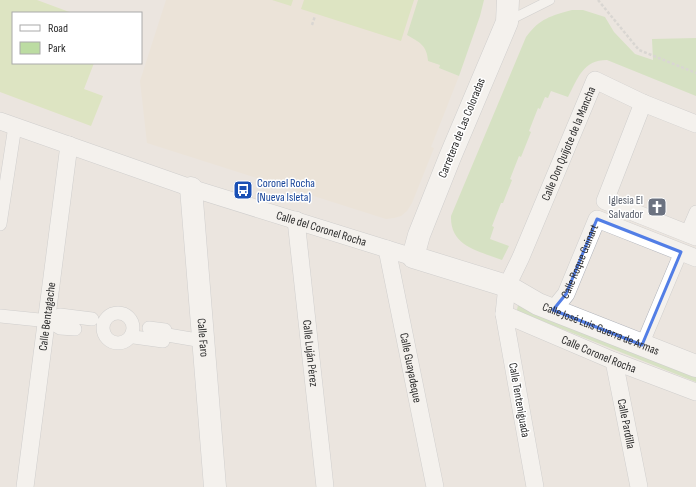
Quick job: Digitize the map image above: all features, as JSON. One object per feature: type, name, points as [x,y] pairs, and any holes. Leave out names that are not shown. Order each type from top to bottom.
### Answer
[{"type":"street","name":"Carretera de Las Coloradas","points":[[413,257],[419,235],[450,157],[507,22],[508,0]]},
{"type":"street","name":"Calle Don Quijote de la Mancha","points":[[508,286],[520,261],[595,80],[696,124]]},
{"type":"street","points":[[643,102],[605,201],[691,235],[696,212]]},
{"type":"street","name":"Calle del Coronel Rocha","points":[[8,124],[191,188],[508,286]]},
{"type":"street","points":[[0,224],[8,124]]},
{"type":"street","name":"Calle Bentagache","points":[[25,487],[53,321],[69,146]]},
{"type":"street","name":"Calle Faro","points":[[191,188],[215,487]]},
{"type":"street","name":"Calle Roque Guinart","points":[[553,310],[566,294],[597,219],[689,255]]},
{"type":"street","name":"Calle Luján Pérez","points":[[296,220],[325,487]]},
{"type":"street","name":"Calle Guayadeque","points":[[387,249],[434,487]]},
{"type":"street","points":[[642,345],[689,255]]},
{"type":"street","name":"Calle José Luis Guerra de Armas","points":[[508,286],[538,304],[696,366]]},
{"type":"street","name":"Calle Tenteniguada","points":[[508,286],[504,314],[534,487]]},
{"type":"street","points":[[96,323],[108,318],[111,315],[120,313],[131,320],[133,334]]},
{"type":"street","name":"Calle Coronel Rocha","points":[[504,314],[614,361],[696,392]]},
{"type":"street","points":[[53,321],[60,315],[96,323],[104,330],[108,339],[116,343],[126,341],[132,333],[154,332],[203,341]]},
{"type":"street","points":[[0,316],[53,321],[60,328],[75,329]]},
{"type":"street","points":[[133,334],[163,341],[154,332]]},
{"type":"street","name":"Calle Pardilla","points":[[614,361],[639,487]]},
{"type":"lane","points":[[507,22],[550,0]]},
{"type":"path","points":[[598,0],[639,50],[696,73]]},
{"type":"path","points":[[312,25],[315,16]]},
{"type":"highlighted area","points":[[597,219],[681,252],[642,345],[553,310],[566,294]]},
{"type":"shaded area","points":[[166,0],[464,0],[439,68],[459,76],[431,147],[434,148],[412,203],[407,211],[401,216],[386,219],[147,143],[140,81]]},
{"type":"green space","points":[[0,0],[37,0],[69,12],[12,12],[12,64],[94,64],[84,89],[103,96],[91,126],[0,92]]},
{"type":"green space","points":[[272,0],[293,0],[291,6]]},
{"type":"green space","points":[[304,0],[414,0],[401,41],[301,9]]},
{"type":"green space","points":[[418,0],[484,0],[459,76],[439,68],[440,65],[428,61],[426,51],[422,45],[407,35]]},
{"type":"green space","points":[[572,10],[583,10],[605,17],[614,32],[635,54],[653,60],[652,39],[696,38],[696,96],[607,60],[592,63],[582,71],[568,97],[551,91],[548,98],[545,97],[540,109],[538,108],[529,131],[531,132],[521,157],[519,156],[510,179],[512,180],[492,226],[494,227],[490,239],[509,246],[502,260],[475,250],[461,241],[455,235],[451,216],[526,37],[536,26],[546,19]]},
{"type":"green space","points":[[519,301],[541,315],[696,377],[696,382],[527,315],[516,314]]},
{"type":"place","name":"Coronel Rocha (Nueva Isleta)","points":[[243,190]]},
{"type":"place","name":"Iglesia El Salvador","points":[[657,207]]}]
